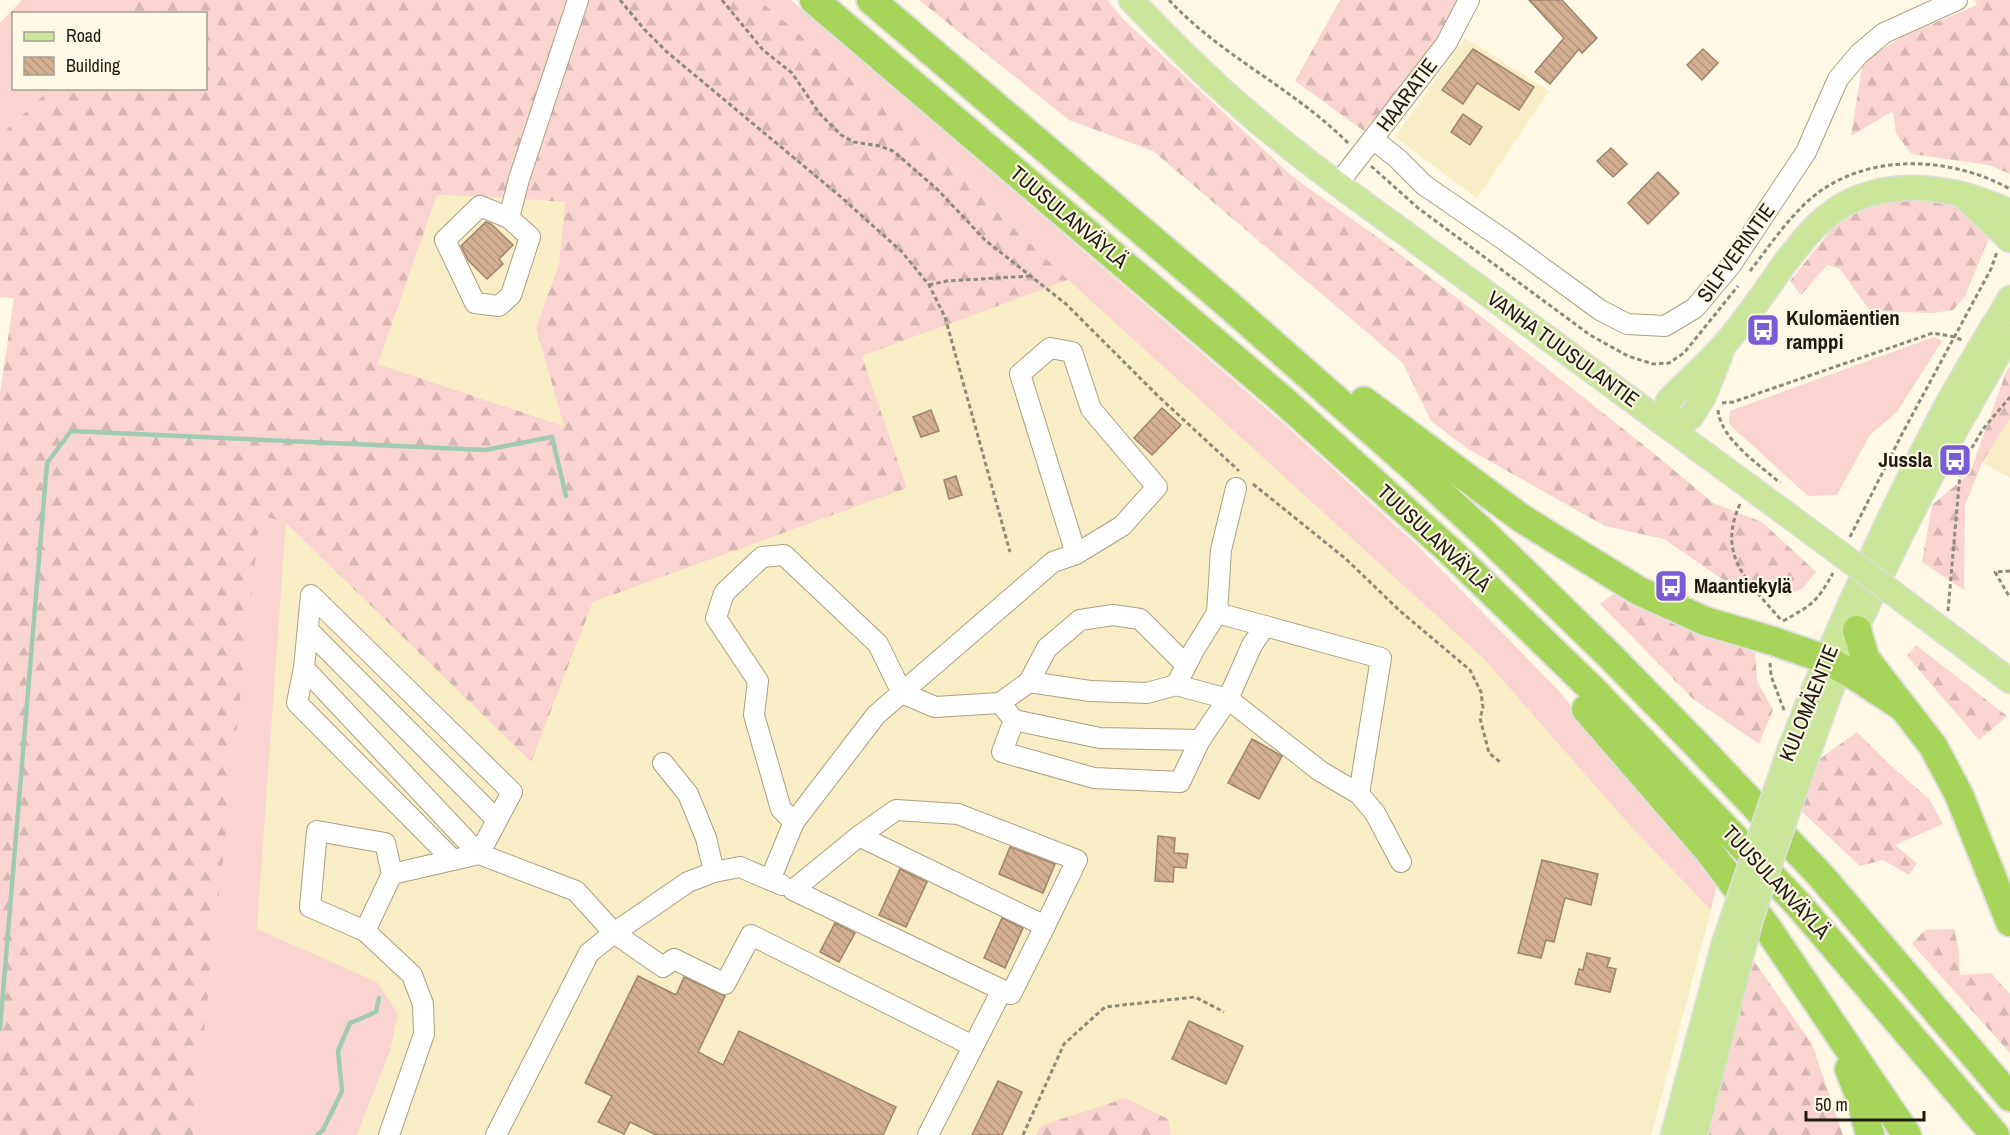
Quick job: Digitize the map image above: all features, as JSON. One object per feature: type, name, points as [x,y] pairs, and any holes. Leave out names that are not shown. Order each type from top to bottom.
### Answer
[{"type":"highway","name":"TUUSULANVÄYLÄ","points":[[814,0],[1284,401],[1450,551],[1591,688],[1797,903],[1995,1135]]},
{"type":"highway","name":"TUUSULANVÄYLÄ","points":[[871,0],[1223,300],[1416,470],[1486,535],[1611,657],[1821,876],[2010,1097]]},
{"type":"highway","points":[[1223,300],[1486,493],[1566,547],[1639,591],[1705,621],[1778,631],[1898,704]]},
{"type":"highway","points":[[1450,551],[1514,633],[1587,709],[1708,850],[1768,929],[1907,1135]]},
{"type":"highway","points":[[1857,630],[1865,658],[1932,746],[1959,795],[2010,922]]},
{"type":"highway","points":[[1816,1003],[1849,1070],[1860,1097],[1870,1135]]},
{"type":"main road","name":"VANHA TUUSULANTIE","points":[[1131,0],[1205,74],[1246,111],[1337,185],[2010,681]]},
{"type":"main road","points":[[1667,426],[1691,417],[1704,396],[1723,346],[1801,242],[1816,225],[1850,200],[1890,189],[1926,188],[1960,194],[2010,212]]},
{"type":"main road","points":[[1960,194],[2008,238]]},
{"type":"main road","name":"KULOMÄENTIE","points":[[1673,1135],[1724,943],[1882,533],[1934,431],[2010,298]]},
{"type":"main road","name":"KULOMÄENTIE","points":[[1833,663],[1857,630],[1905,526],[1953,459],[2010,335]]},
{"type":"main road","name":"KULOMÄENTIE","points":[[1695,1135],[1751,918],[1797,756]]},
{"type":"street","points":[[509,218],[519,179],[578,0]]},
{"type":"street","name":"HAARATIE","points":[[1337,185],[1446,44],[1469,0]]},
{"type":"street","name":"SILFVERINTIE","points":[[1373,140],[1424,185],[1507,242],[1599,310],[1627,324],[1665,326],[1695,308],[1731,266],[1806,152],[1838,79],[1859,54],[1884,33],[1957,0]]},
{"type":"street","points":[[480,206],[509,218],[530,237],[511,295],[499,306],[475,303],[445,240],[480,206]]},
{"type":"street","points":[[770,880],[794,822],[876,716],[1053,562],[1076,554],[1122,526],[1157,487],[1091,409],[1072,352],[1050,348],[1020,374],[1076,554]]},
{"type":"street","points":[[1176,686],[1217,613],[1221,550],[1245,483]]},
{"type":"street","points":[[794,822],[781,809],[754,715],[759,681],[716,618],[724,593],[762,557],[784,555],[878,644],[902,693],[935,707],[1000,702],[1029,682],[1047,648],[1080,620],[1113,615],[1140,619],[1186,665]]},
{"type":"street","points":[[392,874],[453,860],[479,854],[512,792],[311,595],[304,668],[297,703],[453,860]]},
{"type":"street","points":[[1217,613],[1382,658],[1359,794]]},
{"type":"street","points":[[1014,720],[1002,752],[1094,778],[1180,782],[1200,740],[1228,699],[1252,645],[1266,626]]},
{"type":"street","points":[[308,630],[497,820]]},
{"type":"street","points":[[304,668],[479,854],[576,891],[614,933],[663,967],[674,959],[725,984],[751,936],[973,1046]]},
{"type":"street","points":[[1029,682],[1090,690],[1147,693],[1176,686],[1228,699],[1320,771],[1359,794],[1375,813],[1401,862]]},
{"type":"street","points":[[1000,702],[1014,720],[1100,738],[1200,740]]},
{"type":"street","points":[[663,763],[688,794],[706,838],[714,872]]},
{"type":"street","points":[[496,1135],[589,953],[688,882],[714,872],[740,867],[1011,994],[1077,860],[958,814],[896,810],[859,836],[793,890]]},
{"type":"street","points":[[365,931],[392,874],[385,843],[317,831],[310,907],[365,931],[412,975],[423,1004],[424,1034],[388,1135]]},
{"type":"street","points":[[859,836],[1045,926]]},
{"type":"street","points":[[928,1135],[1002,990]]},
{"type":"path","points":[[620,0],[644,29],[668,52],[841,197],[902,252],[929,285],[945,317],[1010,552]]},
{"type":"path","points":[[722,0],[763,50],[792,73],[819,113],[840,135],[854,142],[880,146],[893,151],[937,189],[985,240],[1066,304],[1245,483],[1347,559],[1400,611],[1470,670],[1481,692],[1483,708],[1480,718],[1489,753],[1500,762]]},
{"type":"path","points":[[1846,544],[1902,434],[2008,238]]},
{"type":"path","points":[[929,285],[946,281],[1031,276]]},
{"type":"path","points":[[1780,483],[1729,438],[1721,424],[1718,403],[1733,402],[1933,333],[1955,337]]},
{"type":"path","points":[[1948,613],[1960,474],[1953,459],[2010,397]]},
{"type":"path","points":[[1752,489],[1741,503],[1734,519],[1731,542],[1741,571],[1778,631]]},
{"type":"path","points":[[2010,571],[1995,572],[2010,598]]},
{"type":"path","points":[[1785,714],[1771,676],[1768,654],[1778,631],[1810,606],[1820,595],[1833,573]]},
{"type":"path","points":[[1023,1135],[1064,1044],[1105,1007],[1194,998],[1224,1012]]},
{"type":"shaded area","points":[[1465,38],[1549,91],[1477,198],[1395,137]]},
{"type":"shaded area","points":[[437,195],[565,201],[559,264],[536,328],[565,426],[378,364]]},
{"type":"shaded area","points":[[1068,280],[1484,659],[1632,828],[1711,910],[1651,1135],[357,1135],[390,1051],[257,929],[286,523],[531,762],[593,602],[907,488],[862,356]]},
{"type":"shaded area","points":[[2010,419],[2010,478],[1982,462]]},
{"type":"green space","points":[[22,0],[134,0],[123,12],[12,12],[12,90],[49,90],[0,136],[0,23]]},
{"type":"green space","points":[[134,0],[567,0],[561,31],[524,130],[507,198],[437,195],[378,364],[564,426],[536,328],[559,264],[565,202],[521,199],[587,0],[759,0],[913,130],[1068,280],[862,356],[907,488],[593,602],[531,762],[286,523],[260,515],[193,1135],[0,1135],[0,393],[14,298],[0,297],[0,136],[49,90],[207,90],[207,12],[123,12]]},
{"type":"green space","points":[[759,0],[791,0],[1283,423],[1418,546],[1557,689],[1718,881],[1711,910],[1632,828],[1484,659],[1068,280],[913,130]]},
{"type":"green space","points":[[919,0],[1107,0],[1123,19],[1293,177],[1376,236],[1487,321],[1713,503],[1762,522],[1816,572],[1803,588],[1787,596],[1744,585],[1735,588],[1664,539],[1605,526],[1468,449],[1431,421],[1403,363],[1153,151],[1069,120]]},
{"type":"green space","points":[[1340,0],[1460,0],[1441,37],[1364,131],[1295,81]]},
{"type":"green space","points":[[1975,0],[2010,0],[2010,174],[1989,165],[1912,154],[1896,134],[1893,111],[1851,136],[1863,61],[1904,36],[1977,5]]},
{"type":"green space","points":[[1926,195],[1946,202],[1971,216],[1990,235],[1965,296],[1953,310],[1932,313],[1870,311],[1840,269],[1827,265],[1801,295],[1790,281],[1836,224],[1863,210],[1900,196]]},
{"type":"green space","points":[[1934,337],[1942,341],[1897,412],[1870,435],[1837,495],[1808,496],[1729,424],[1730,411]]},
{"type":"green space","points":[[2010,366],[2010,419],[1982,462],[1965,506],[1964,590],[1922,562],[1932,505],[1970,473]]},
{"type":"green space","points":[[259,515],[286,523],[257,929],[377,982],[398,1014],[390,1051],[357,1135],[193,1135]]},
{"type":"green space","points":[[1615,593],[1698,635],[1755,652],[1757,681],[1773,710],[1759,744],[1692,698],[1600,604]]},
{"type":"green space","points":[[1916,645],[2007,716],[1979,740],[1907,656]]},
{"type":"green space","points":[[1857,732],[1929,799],[1943,824],[1895,845],[1917,863],[1909,875],[1883,860],[1860,866],[1799,809],[1821,758]]},
{"type":"green space","points":[[1954,929],[1960,975],[1991,973],[2010,994],[2010,1053],[1912,944],[1925,930]]},
{"type":"green space","points":[[1751,957],[1812,1044],[1843,1135],[1704,1135]]},
{"type":"green space","points":[[1126,1098],[1168,1119],[1171,1135],[1036,1135],[1040,1126]]},
{"type":"building","points":[[1529,0],[1562,0],[1597,38],[1582,53],[1579,49],[1550,84],[1535,72],[1564,38]]},
{"type":"building","points":[[1473,49],[1534,87],[1519,110],[1477,83],[1463,104],[1442,90]]},
{"type":"building","points":[[1703,49],[1718,63],[1702,80],[1687,65]]},
{"type":"building","points":[[1463,114],[1482,127],[1470,145],[1451,132]]},
{"type":"building","points":[[1611,148],[1627,164],[1613,177],[1597,161]]},
{"type":"building","points":[[1658,172],[1679,193],[1648,224],[1628,203]]},
{"type":"building","points":[[486,222],[513,245],[499,259],[503,264],[487,279],[468,260],[461,246]]},
{"type":"building","points":[[1162,408],[1181,425],[1152,455],[1134,438]]},
{"type":"building","points":[[931,410],[939,431],[921,437],[913,417]]},
{"type":"building","points":[[956,476],[962,495],[949,499],[944,480]]},
{"type":"building","points":[[1252,739],[1282,756],[1259,799],[1228,783]]},
{"type":"building","points":[[1158,836],[1175,838],[1174,853],[1188,854],[1186,868],[1174,867],[1173,882],[1155,881]]},
{"type":"building","points":[[1010,847],[1055,864],[1043,893],[999,874]]},
{"type":"building","points":[[1542,860],[1598,874],[1591,905],[1565,898],[1554,942],[1546,940],[1541,958],[1518,953]]},
{"type":"building","points":[[900,869],[927,882],[906,927],[879,915]]},
{"type":"building","points":[[1002,918],[1023,928],[1005,968],[984,958]]},
{"type":"building","points":[[835,923],[855,933],[839,962],[820,952]]},
{"type":"building","points":[[1587,953],[1610,958],[1607,967],[1616,969],[1610,992],[1575,984],[1579,969],[1583,970]]},
{"type":"building","points":[[638,976],[676,995],[684,977],[725,996],[698,1052],[723,1065],[739,1031],[896,1107],[883,1135],[656,1135],[630,1122],[624,1134],[598,1122],[612,1096],[585,1083]]},
{"type":"building","points":[[1189,1021],[1243,1046],[1226,1084],[1172,1059]]},
{"type":"building","points":[[998,1081],[1022,1092],[1002,1135],[972,1135]]},
{"type":"waterway","points":[[0,1029],[47,463],[71,431],[485,450],[552,437],[566,496]]},
{"type":"waterway","points":[[317,1135],[323,1130],[342,1091],[338,1051],[350,1023],[376,1012],[379,998]]},
{"type":"place","name":"Kulomäentien ramppi","points":[[1763,330]]},
{"type":"place","name":"Jussla","points":[[1955,460]]},
{"type":"place","name":"Maantiekylä","points":[[1671,586]]}]
